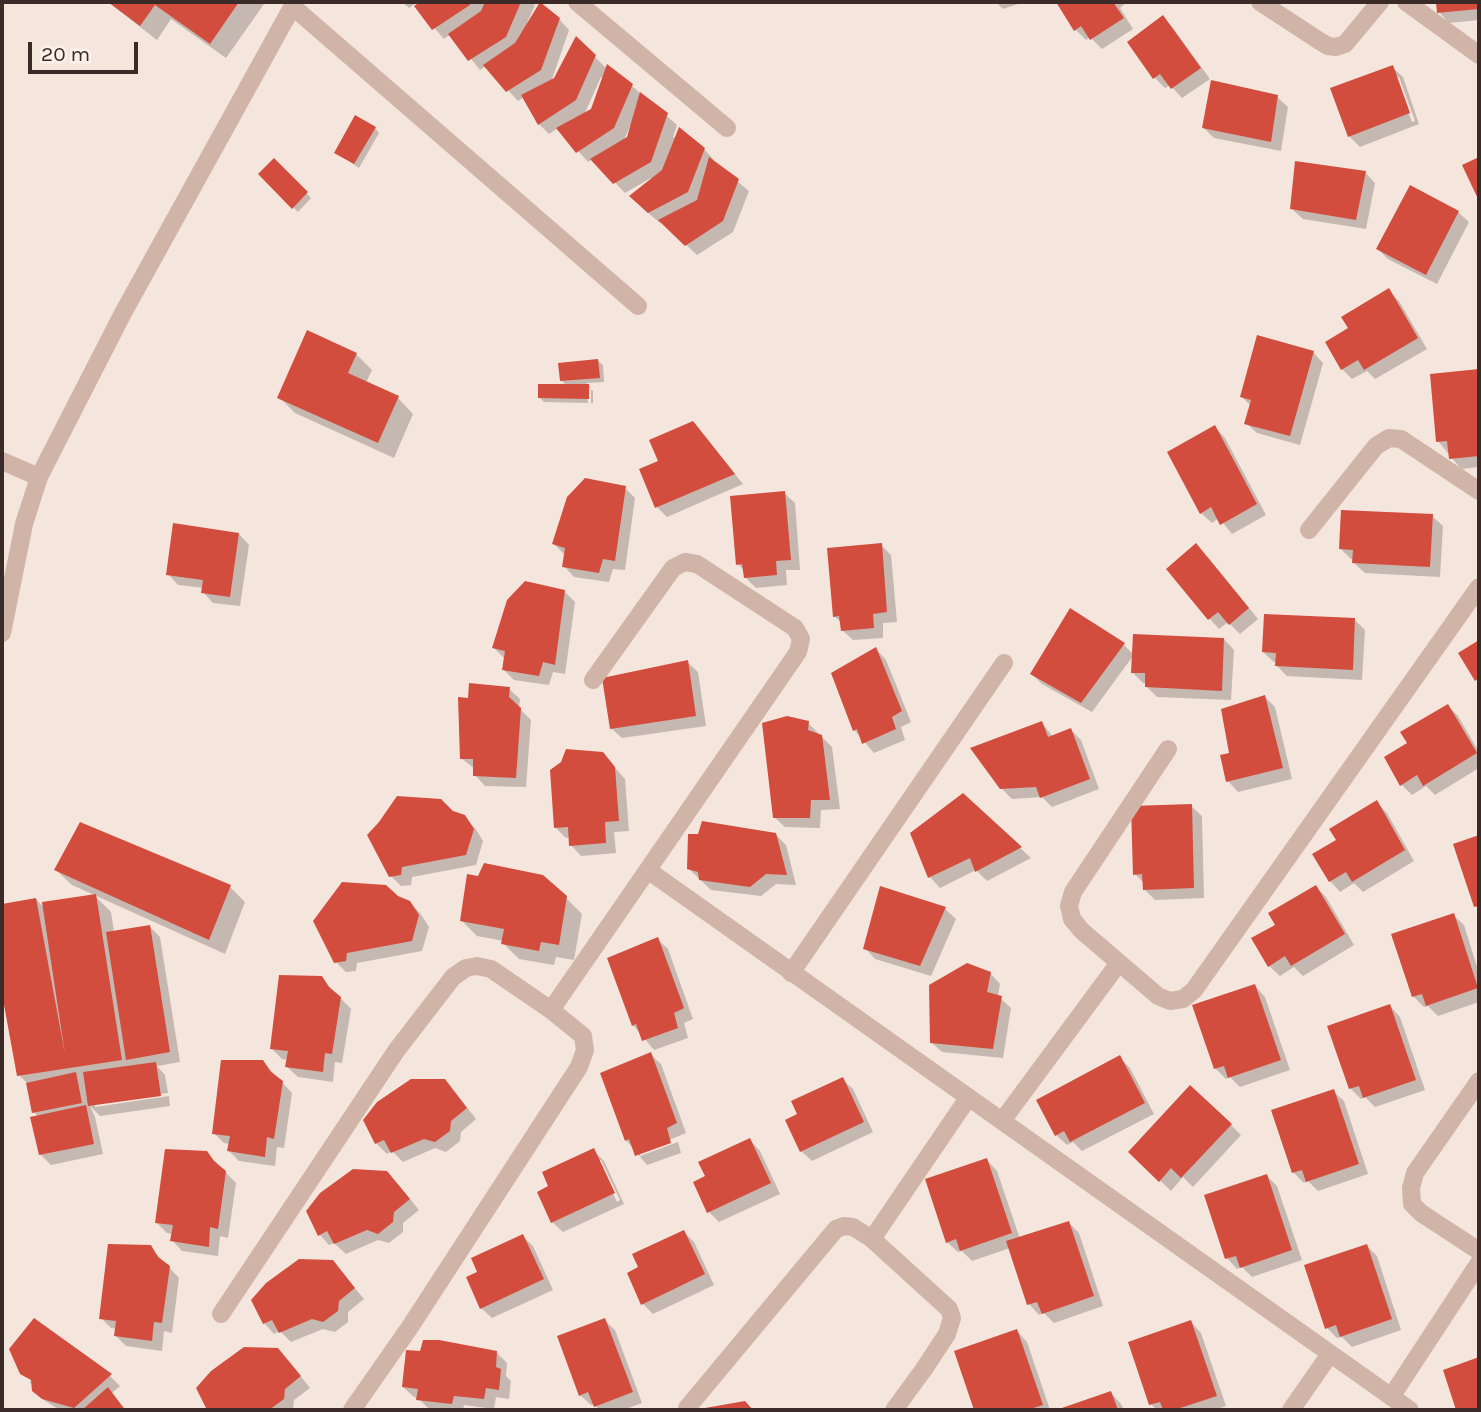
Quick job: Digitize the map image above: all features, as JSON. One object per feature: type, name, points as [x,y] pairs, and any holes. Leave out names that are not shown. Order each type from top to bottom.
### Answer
[{"type":"street","points":[[577,2],[727,128]]},
{"type":"street","points":[[1260,2],[1328,46],[1336,47],[1345,44],[1380,2]]},
{"type":"street","points":[[1406,2],[1479,55]]},
{"type":"street","points":[[2,633],[24,524],[39,478],[123,313],[293,4],[638,306]]},
{"type":"street","points":[[1309,530],[1377,446],[1389,438],[1401,439],[1479,491]]},
{"type":"street","points":[[2,461],[39,478]]},
{"type":"street","points":[[551,1010],[797,652],[801,639],[795,628],[773,613],[697,564],[685,562],[673,568],[593,680]]},
{"type":"street","points":[[1168,749],[1073,891],[1069,906],[1072,919],[1077,925],[1118,964],[1158,996],[1170,1000],[1182,999],[1194,990],[1479,587]]},
{"type":"street","points":[[791,973],[1004,663]]},
{"type":"street","points":[[649,871],[1410,1410]]},
{"type":"street","points":[[1002,1121],[1118,964]]},
{"type":"street","points":[[221,1314],[396,1051],[453,977],[466,968],[491,969],[551,1010],[583,1036],[585,1050],[579,1066],[410,1327],[352,1410]]},
{"type":"street","points":[[1479,1081],[1415,1173],[1410,1188],[1412,1204],[1421,1213],[1479,1251]]},
{"type":"street","points":[[872,1240],[968,1098]]},
{"type":"street","points":[[687,1408],[836,1229],[844,1226],[853,1227],[872,1240],[949,1309],[952,1318],[947,1334],[894,1410]]},
{"type":"street","points":[[1391,1397],[1479,1263]]},
{"type":"street","points":[[1292,1410],[1330,1354]]},
{"type":"building","points":[[108,2],[239,2],[210,44],[155,5],[140,26]]},
{"type":"building","points":[[420,2],[471,2],[432,30],[414,6]]},
{"type":"building","points":[[485,2],[521,2],[506,37],[468,61],[448,34],[481,11]]},
{"type":"building","points":[[540,2],[560,18],[541,70],[506,92],[483,65],[515,43]]},
{"type":"building","points":[[1056,2],[1113,2],[1124,18],[1090,40],[1081,26],[1074,31]]},
{"type":"building","points":[[1436,2],[1479,2],[1479,9],[1437,13]]},
{"type":"building","points":[[1163,15],[1201,68],[1171,89],[1160,74],[1153,79],[1127,42]]},
{"type":"building","points":[[576,36],[596,55],[576,100],[538,125],[521,95],[554,78]]},
{"type":"building","points":[[607,64],[633,84],[614,128],[576,153],[556,128],[591,109]]},
{"type":"building","points":[[1393,65],[1410,113],[1348,137],[1330,88]]},
{"type":"building","points":[[1211,80],[1278,95],[1271,142],[1202,128]]},
{"type":"building","points":[[640,92],[668,113],[651,162],[613,184],[590,159],[627,137]]},
{"type":"building","points":[[355,115],[376,127],[354,164],[334,153]]},
{"type":"building","points":[[679,127],[705,148],[688,192],[648,213],[629,196],[662,170]]},
{"type":"building","points":[[709,157],[739,179],[723,221],[685,246],[658,220],[697,200]]},
{"type":"building","points":[[1479,157],[1479,201],[1462,165]]},
{"type":"building","points":[[274,158],[308,192],[292,209],[258,174]]},
{"type":"building","points":[[1295,161],[1366,171],[1356,220],[1290,209]]},
{"type":"building","points":[[1410,185],[1459,211],[1426,275],[1376,249]]},
{"type":"building","points":[[1389,288],[1418,338],[1364,370],[1358,360],[1341,370],[1325,342],[1348,328],[1341,317]]},
{"type":"building","points":[[307,330],[357,353],[348,373],[399,396],[378,443],[277,398]]},
{"type":"building","points":[[1257,335],[1314,351],[1290,436],[1244,424],[1251,400],[1240,397]]},
{"type":"building","points":[[598,359],[600,378],[560,381],[558,363]]},
{"type":"building","points":[[1479,369],[1479,456],[1449,459],[1447,441],[1436,442],[1430,374]]},
{"type":"building","points":[[538,384],[589,384],[589,399],[538,398]]},
{"type":"building","points":[[693,421],[735,474],[655,508],[639,469],[658,461],[649,440]]},
{"type":"building","points":[[1215,425],[1257,504],[1220,525],[1211,507],[1200,514],[1167,452]]},
{"type":"building","points":[[585,478],[626,486],[615,561],[603,559],[599,573],[562,567],[565,548],[552,544],[567,497]]},
{"type":"building","points":[[785,491],[791,560],[776,561],[777,575],[744,578],[742,564],[736,565],[730,496]]},
{"type":"building","points":[[1341,510],[1433,514],[1430,567],[1352,563],[1353,550],[1339,549]]},
{"type":"building","points":[[173,523],[239,533],[230,597],[201,593],[203,580],[166,575]]},
{"type":"building","points":[[882,543],[887,612],[873,614],[874,628],[841,631],[839,616],[833,617],[827,548]]},
{"type":"building","points":[[1196,543],[1249,608],[1229,625],[1218,612],[1208,620],[1166,569]]},
{"type":"building","points":[[525,581],[565,590],[555,665],[543,662],[539,676],[502,670],[505,651],[492,648],[507,600]]},
{"type":"building","points":[[1070,608],[1125,643],[1081,703],[1030,674]]},
{"type":"building","points":[[1264,614],[1355,618],[1353,670],[1275,666],[1276,653],[1262,652]]},
{"type":"building","points":[[1133,634],[1224,638],[1222,691],[1145,687],[1145,673],[1131,673]]},
{"type":"building","points":[[1479,640],[1479,678],[1475,681],[1458,653]]},
{"type":"building","points":[[876,647],[902,711],[892,717],[896,729],[862,744],[857,729],[853,731],[831,673]]},
{"type":"building","points":[[688,660],[696,716],[610,729],[602,678]]},
{"type":"building","points":[[469,683],[510,687],[509,697],[521,708],[516,778],[473,776],[473,759],[460,759],[458,697],[468,698]]},
{"type":"building","points":[[1265,695],[1283,768],[1226,782],[1220,755],[1229,753],[1221,709]]},
{"type":"building","points":[[1448,704],[1477,753],[1423,786],[1417,775],[1400,786],[1384,757],[1407,743],[1400,732]]},
{"type":"building","points":[[787,716],[809,721],[808,730],[822,735],[830,800],[811,800],[810,818],[773,818],[762,723]]},
{"type":"building","points":[[1042,721],[1048,737],[1071,728],[1090,779],[1040,798],[1036,787],[1000,789],[970,748]]},
{"type":"building","points":[[566,749],[603,752],[615,767],[619,821],[605,822],[606,843],[569,846],[568,827],[554,828],[550,770],[561,762]]},
{"type":"building","points":[[963,793],[1022,847],[975,872],[970,858],[928,878],[910,833]]},
{"type":"building","points":[[397,796],[441,799],[453,811],[465,815],[474,829],[466,855],[402,867],[401,875],[389,877],[367,835]]},
{"type":"building","points":[[1377,800],[1405,850],[1352,882],[1346,872],[1329,882],[1312,854],[1336,840],[1329,829]]},
{"type":"building","points":[[1192,804],[1194,888],[1143,890],[1142,874],[1133,875],[1131,806]]},
{"type":"building","points":[[702,821],[776,833],[787,875],[766,874],[750,887],[699,880],[698,872],[687,869],[688,834],[698,834]]},
{"type":"building","points":[[80,822],[231,885],[209,940],[54,870]]},
{"type":"building","points":[[1479,835],[1479,906],[1474,907],[1453,844]]},
{"type":"building","points":[[484,863],[543,875],[567,896],[559,945],[541,942],[539,951],[501,944],[504,929],[460,921],[467,874],[478,876]]},
{"type":"building","points":[[342,882],[386,885],[398,896],[410,901],[419,915],[412,941],[347,953],[346,961],[334,963],[313,921]]},
{"type":"building","points":[[1316,885],[1345,934],[1291,966],[1285,956],[1268,967],[1251,938],[1275,925],[1268,913]]},
{"type":"building","points":[[880,886],[946,907],[920,966],[863,949]]},
{"type":"building","points":[[96,894],[122,1060],[17,1076],[2,994],[2,904],[36,898],[65,1054],[42,902]]},
{"type":"building","points":[[1454,913],[1478,988],[1426,1006],[1422,994],[1412,997],[1391,934]]},
{"type":"building","points":[[150,925],[170,1052],[126,1060],[106,932]]},
{"type":"building","points":[[658,937],[684,1008],[674,1013],[678,1028],[642,1041],[636,1024],[632,1026],[607,958]]},
{"type":"building","points":[[967,963],[991,972],[987,992],[1002,996],[993,1049],[930,1043],[929,985]]},
{"type":"building","points":[[279,975],[322,976],[329,987],[341,997],[332,1054],[325,1053],[323,1072],[285,1067],[288,1051],[270,1049]]},
{"type":"building","points":[[1255,984],[1281,1060],[1228,1078],[1224,1066],[1214,1069],[1192,1005]]},
{"type":"building","points":[[1390,1004],[1416,1080],[1363,1098],[1359,1086],[1349,1089],[1327,1026]]},
{"type":"building","points":[[651,1052],[677,1123],[667,1128],[671,1143],[635,1156],[629,1139],[625,1141],[600,1073]]},
{"type":"building","points":[[1120,1055],[1145,1103],[1070,1142],[1064,1131],[1055,1136],[1036,1100]]},
{"type":"building","points":[[221,1060],[263,1060],[271,1072],[283,1081],[274,1139],[267,1137],[265,1157],[227,1151],[230,1136],[212,1134]]},
{"type":"building","points":[[156,1062],[161,1096],[88,1106],[83,1072]]},
{"type":"building","points":[[76,1072],[82,1103],[32,1113],[26,1083]]},
{"type":"building","points":[[843,1077],[864,1122],[800,1152],[785,1120],[797,1114],[791,1101]]},
{"type":"building","points":[[411,1079],[445,1079],[467,1108],[451,1121],[450,1131],[435,1142],[424,1139],[391,1153],[384,1140],[375,1144],[363,1120],[377,1102]]},
{"type":"building","points":[[1190,1085],[1232,1124],[1181,1178],[1171,1168],[1159,1182],[1128,1152]]},
{"type":"building","points":[[1334,1089],[1359,1164],[1306,1182],[1302,1170],[1292,1173],[1271,1110]]},
{"type":"building","points":[[86,1105],[94,1144],[39,1155],[30,1117]]},
{"type":"building","points":[[750,1138],[771,1183],[707,1213],[693,1182],[705,1176],[698,1162]]},
{"type":"building","points":[[594,1148],[615,1193],[551,1223],[537,1192],[548,1186],[542,1172]]},
{"type":"building","points":[[165,1149],[207,1151],[226,1171],[218,1229],[210,1227],[209,1247],[170,1241],[173,1225],[155,1223]]},
{"type":"building","points":[[987,1158],[1012,1233],[960,1251],[956,1239],[946,1243],[925,1179]]},
{"type":"building","points":[[353,1169],[387,1171],[410,1199],[394,1212],[393,1222],[378,1234],[367,1230],[334,1244],[327,1231],[318,1236],[306,1211],[320,1193]]},
{"type":"building","points":[[1267,1174],[1292,1250],[1240,1268],[1236,1256],[1225,1259],[1204,1195]]},
{"type":"building","points":[[1069,1221],[1094,1296],[1042,1314],[1037,1302],[1027,1305],[1006,1241]]},
{"type":"building","points":[[684,1230],[705,1274],[641,1305],[627,1273],[638,1267],[632,1254]]},
{"type":"building","points":[[523,1234],[544,1279],[480,1309],[466,1277],[477,1272],[471,1258]]},
{"type":"building","points":[[108,1244],[151,1245],[158,1257],[170,1266],[162,1323],[154,1322],[152,1341],[114,1336],[116,1321],[99,1319]]},
{"type":"building","points":[[1367,1244],[1392,1319],[1340,1337],[1336,1325],[1325,1329],[1304,1265]]},
{"type":"building","points":[[299,1259],[333,1260],[355,1288],[339,1301],[338,1311],[323,1322],[312,1319],[279,1333],[272,1320],[263,1324],[251,1300],[266,1283]]},
{"type":"building","points":[[34,1318],[112,1374],[74,1408],[42,1399],[32,1391],[31,1380],[20,1374],[9,1349]]},
{"type":"building","points":[[605,1318],[633,1392],[594,1407],[588,1392],[579,1396],[557,1336]]},
{"type":"building","points":[[1191,1320],[1217,1396],[1174,1410],[1163,1410],[1160,1402],[1149,1405],[1128,1342]]},
{"type":"building","points":[[1017,1329],[1043,1405],[1027,1410],[974,1410],[954,1351]]},
{"type":"building","points":[[423,1340],[439,1340],[497,1351],[496,1367],[501,1369],[499,1390],[486,1388],[484,1399],[454,1396],[452,1404],[416,1400],[418,1389],[402,1387],[406,1350],[420,1351]]},
{"type":"building","points":[[244,1347],[278,1348],[301,1376],[285,1389],[284,1399],[269,1410],[207,1410],[196,1388],[211,1371]]},
{"type":"building","points":[[1479,1357],[1479,1410],[1456,1410],[1443,1370]]},
{"type":"building","points":[[108,1387],[125,1410],[82,1410]]},
{"type":"building","points":[[1111,1391],[1118,1410],[1056,1410]]},
{"type":"building","points":[[745,1401],[753,1410],[705,1410],[705,1408]]}]
